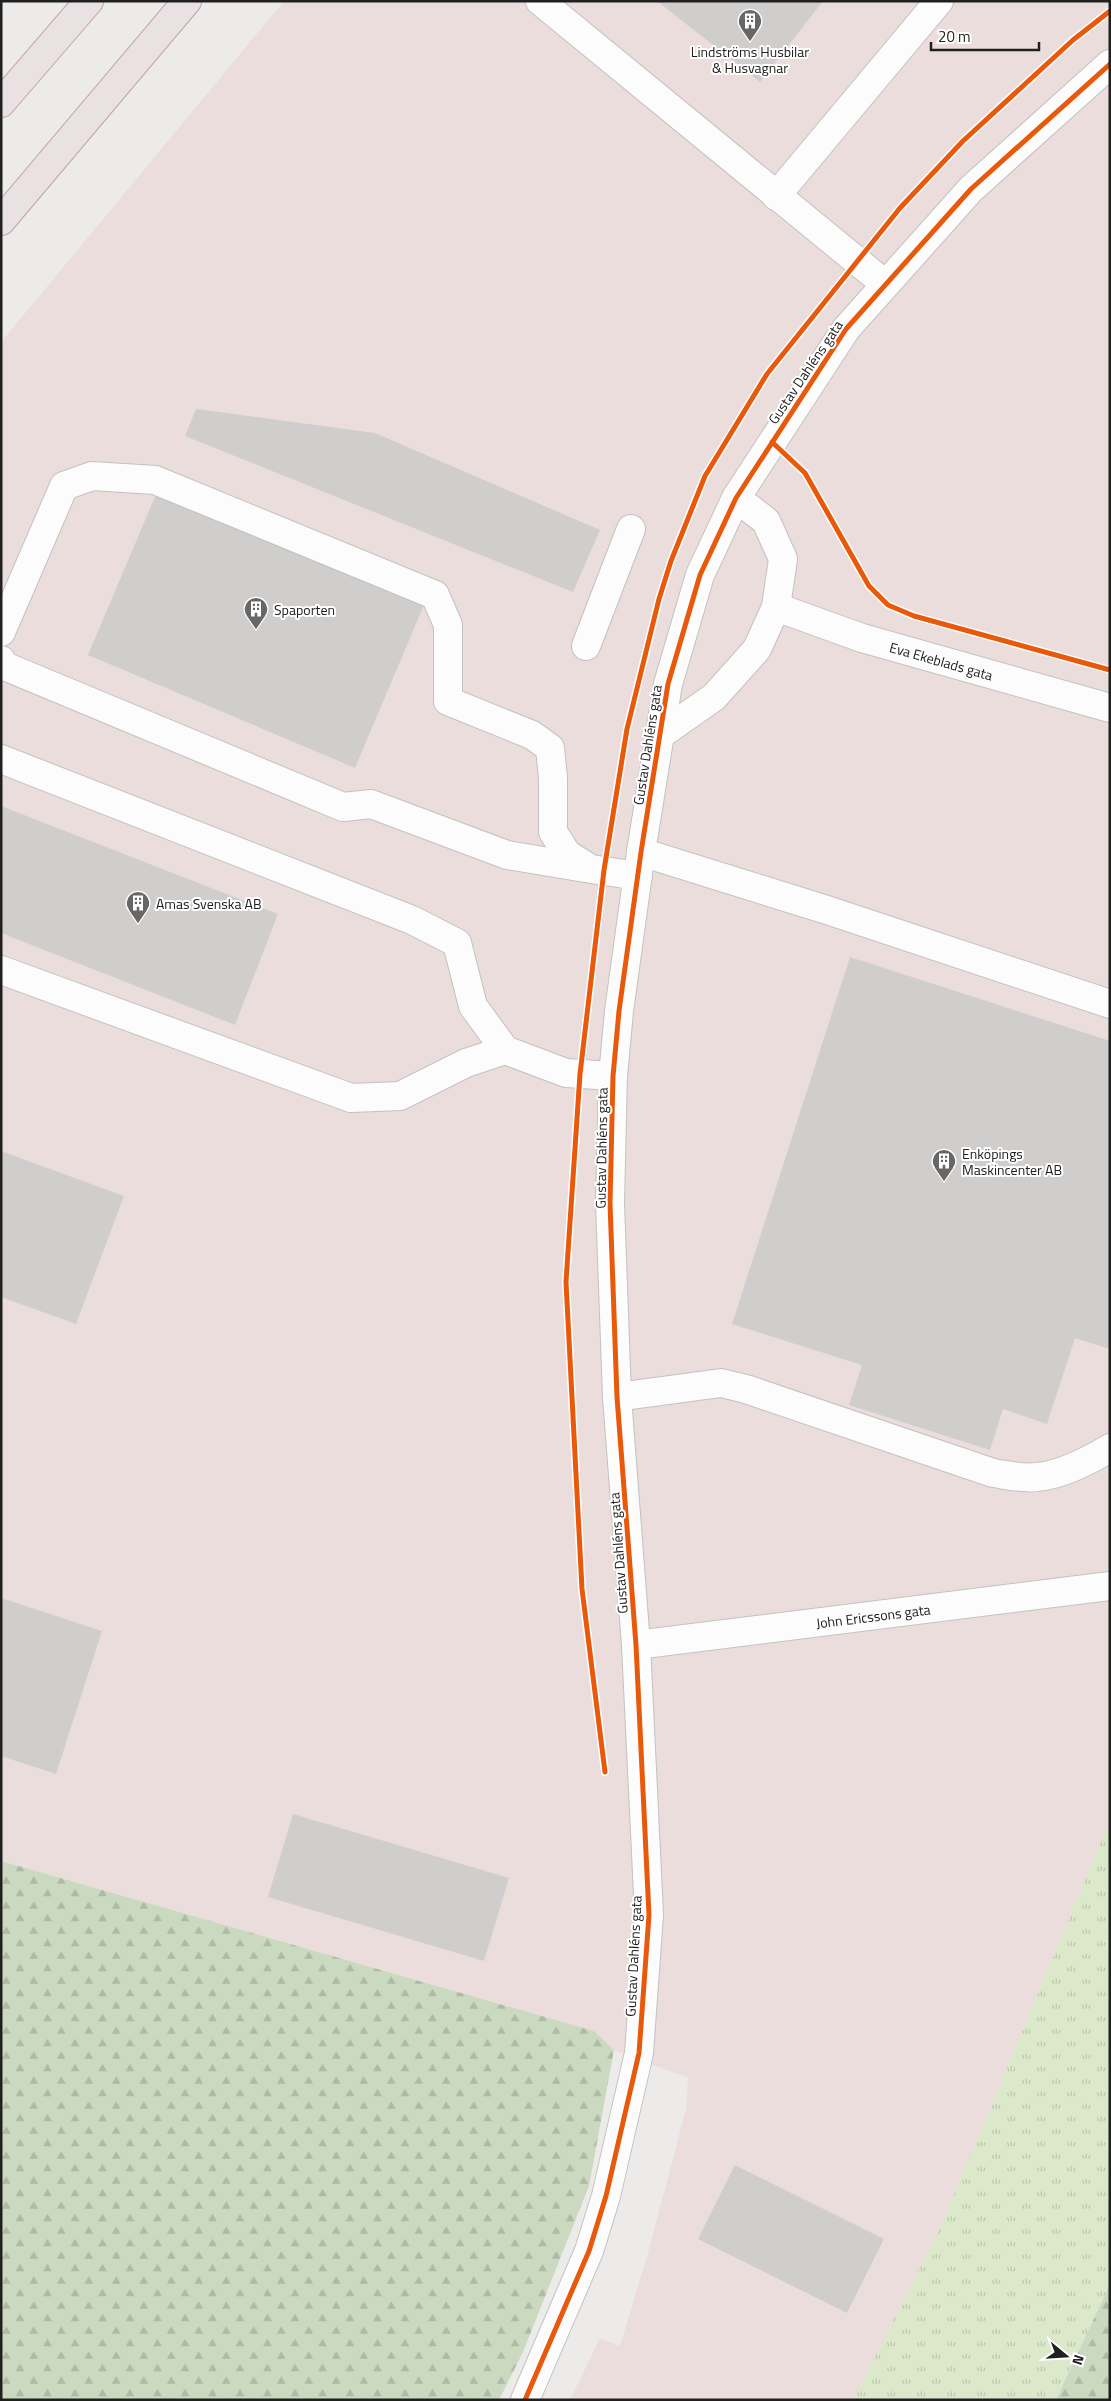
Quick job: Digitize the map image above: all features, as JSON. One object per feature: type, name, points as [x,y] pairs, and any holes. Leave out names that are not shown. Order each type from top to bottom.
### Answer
[{"type":"highway","points":[[1,104],[89,1]]},
{"type":"highway","points":[[3,220],[187,1]]},
{"type":"street","points":[[540,1],[885,284]]},
{"type":"street","points":[[776,196],[939,1]]},
{"type":"street","name":"Gustav Dahléns gata","points":[[525,2400],[589,2251],[606,2196],[639,2052],[649,1915],[636,1645],[617,1397],[610,1203],[613,1076],[619,1011],[639,864],[668,684],[700,575],[736,498],[846,329],[971,189],[1109,67]]},
{"type":"street","points":[[1,632],[64,486],[92,476],[155,480],[435,595],[448,625],[448,700],[532,735],[550,748],[553,778],[553,832],[567,854],[591,869]]},
{"type":"street","points":[[660,735],[714,697],[757,649],[776,607],[783,559],[766,521],[736,498]]},
{"type":"street","points":[[586,646],[631,529]]},
{"type":"street","name":"Eva Ekeblads gata","points":[[776,607],[862,638],[1110,708]]},
{"type":"street","points":[[1,660],[2,665],[343,807],[371,804],[507,855],[591,869],[639,864],[827,910],[1110,1004]]},
{"type":"street","points":[[1,759],[412,920],[457,943],[473,1006],[505,1050],[566,1073],[613,1076]]},
{"type":"street","points":[[1,970],[351,1098],[400,1096],[466,1063],[505,1050]]},
{"type":"street","points":[[617,1397],[721,1383],[746,1389],[994,1472],[1016,1477],[1037,1478],[1062,1471],[1110,1448]]},
{"type":"street","name":"John Ericssons gata","points":[[636,1645],[1110,1586]]},
{"type":"shaded area","points":[[284,1],[1110,1],[1110,1820],[943,2221],[853,2400],[570,2400],[600,2338],[620,2346],[648,2253],[686,2109],[688,2078],[614,2050],[594,2031],[1,1861],[1,342]]},
{"type":"green space","points":[[1110,1820],[1110,2284],[1056,2400],[853,2400],[943,2221]]},
{"type":"green space","points":[[1,1861],[594,2031],[614,2050],[589,2186],[523,2352],[499,2400],[1,2400]]},
{"type":"green space","points":[[1110,2284],[1110,2400],[1056,2400]]},
{"type":"building","name":"Lindströms Husbilar & Husvagnar","points":[[657,1],[823,1],[760,82]]},
{"type":"building","points":[[196,409],[375,433],[600,530],[573,592],[185,436]]},
{"type":"building","name":"Spaporten","points":[[157,492],[424,605],[355,768],[88,655]]},
{"type":"building","name":"Amas Svenska AB","points":[[1,806],[278,914],[235,1025],[1,933]]},
{"type":"building","name":"Enköpings Maskincenter AB","points":[[850,957],[1110,1041],[1110,1349],[1075,1338],[1047,1424],[1003,1409],[990,1450],[849,1405],[862,1365],[732,1324]]},
{"type":"building","points":[[1,1151],[124,1196],[76,1324],[1,1297]]},
{"type":"building","points":[[1,1598],[102,1631],[56,1774],[1,1756]]},
{"type":"building","points":[[293,1814],[509,1878],[484,1961],[268,1897]]},
{"type":"building","points":[[735,2165],[884,2239],[847,2313],[698,2239]]},
{"type":"cycle path","points":[[605,1772],[582,1589],[566,1282],[580,1074],[604,870],[627,729],[659,599],[671,561],[705,476],[767,374],[900,208],[963,141],[1073,40],[1110,11]]},
{"type":"cycle path","points":[[525,2400],[589,2251],[606,2196],[639,2053],[649,1915],[636,1645],[617,1397],[610,1203],[613,1076],[619,1011],[641,852],[668,684],[700,575],[736,498],[846,329],[971,189],[1110,64]]},
{"type":"cycle path","points":[[772,442],[805,473],[869,586],[888,605],[914,616],[1110,670]]},
{"type":"place","name":"Lindströms Husbilar & Husvagnar","points":[[750,42]]},
{"type":"place","name":"Spaporten","points":[[256,630]]},
{"type":"place","name":"Amas Svenska AB","points":[[138,924]]},
{"type":"place","name":"Enköpings Maskincenter AB","points":[[944,1182]]}]
